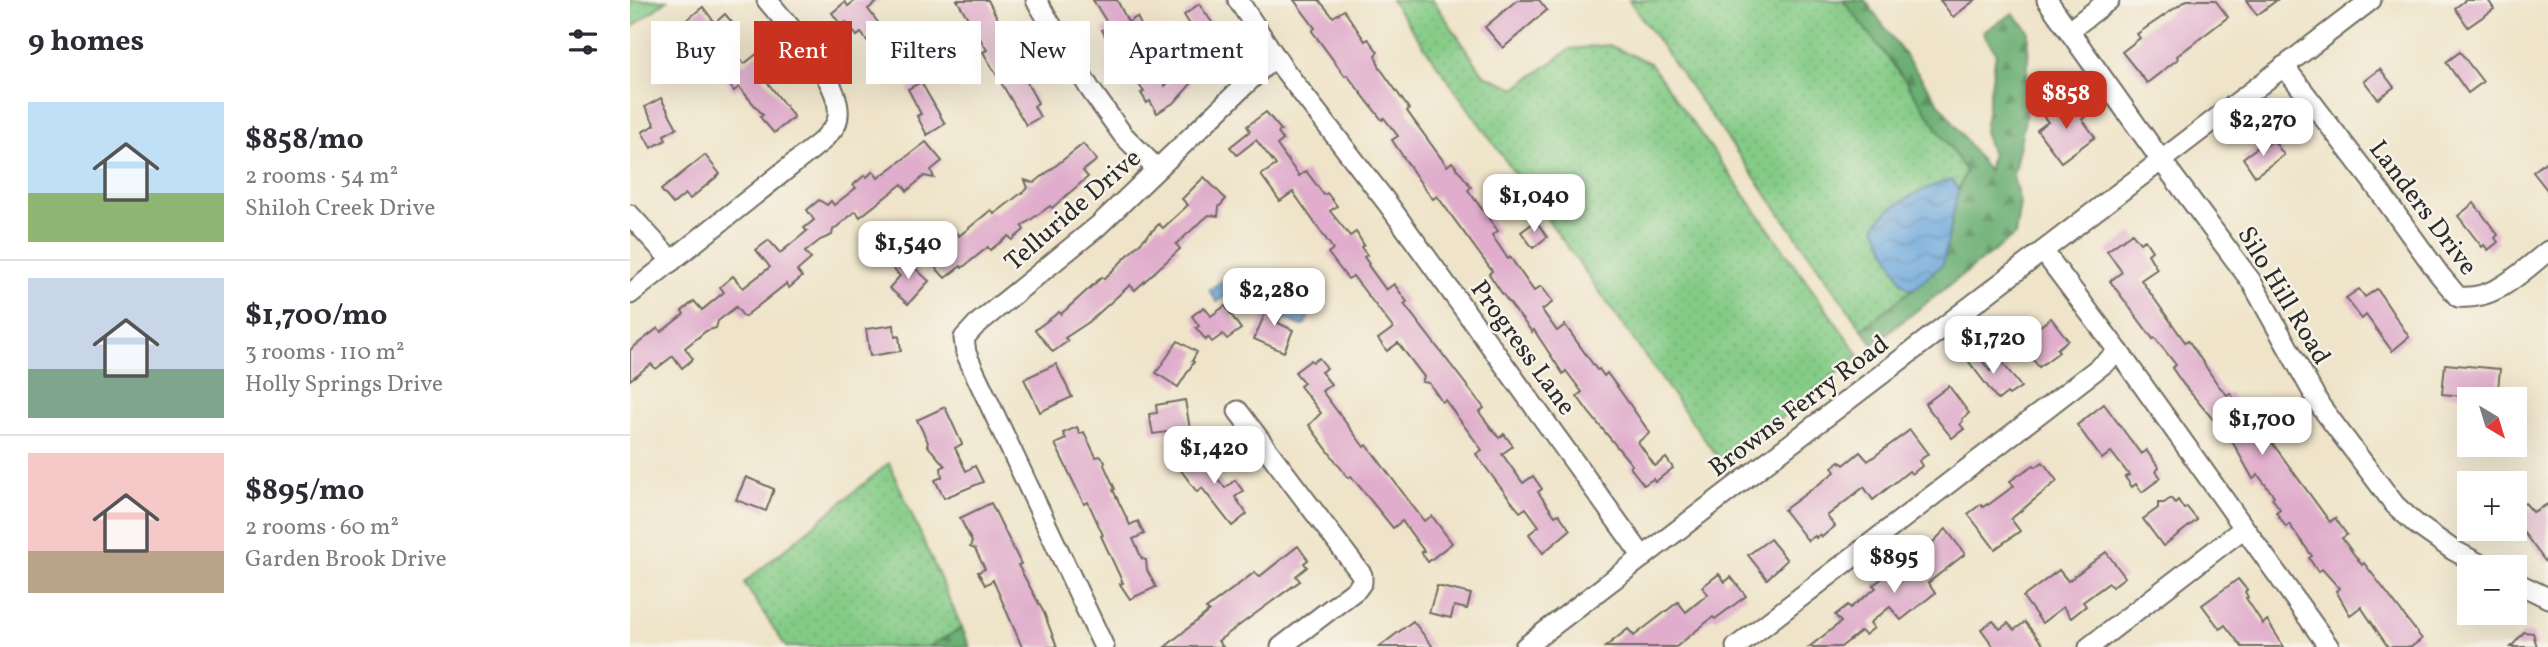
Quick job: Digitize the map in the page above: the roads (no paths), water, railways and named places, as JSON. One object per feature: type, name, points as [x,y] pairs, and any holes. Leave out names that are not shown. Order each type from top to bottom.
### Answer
[{"type":"street","points":[[630,294],[822,141],[836,123],[837,101],[822,69],[767,0]]},
{"type":"street","points":[[1036,0],[1103,108],[1123,135],[1157,169]]},
{"type":"street","name":"Progress Lane","points":[[1238,0],[1275,56],[1388,204],[1643,557]]},
{"type":"street","name":"Silo Hill Road","points":[[2048,0],[2161,160],[2252,281],[2321,407],[2395,505],[2416,524],[2464,555]]},
{"type":"street","points":[[2070,30],[2109,0]]},
{"type":"street","name":"Browns Ferry Road","points":[[1525,647],[2371,0]]},
{"type":"street","name":"Telluride Drive","points":[[1104,647],[973,369],[966,353],[964,338],[976,325],[1098,226],[1275,56]]},
{"type":"street","name":"Landers Drive","points":[[2284,66],[2458,297],[2472,299],[2494,293],[2548,251]]},
{"type":"street","points":[[630,215],[672,261]]},
{"type":"street","points":[[2043,251],[2119,352],[2329,647]]},
{"type":"street","points":[[1736,647],[2119,352]]},
{"type":"street","points":[[1238,411],[1362,575],[1362,582],[1357,589],[1281,647]]},
{"type":"street","points":[[2089,647],[2244,528]]},
{"type":"street","points":[[2527,588],[2548,598]]},
{"type":"water","points":[[1952,180],[1958,190],[1943,264],[1915,288],[1909,289],[1902,283],[1875,227],[1880,219],[1898,204]]},
{"type":"water","points":[[1230,275],[1238,287],[1217,302],[1209,290]]},
{"type":"water","points":[[1290,306],[1307,314],[1305,324],[1302,326],[1283,318],[1283,309]]}]
